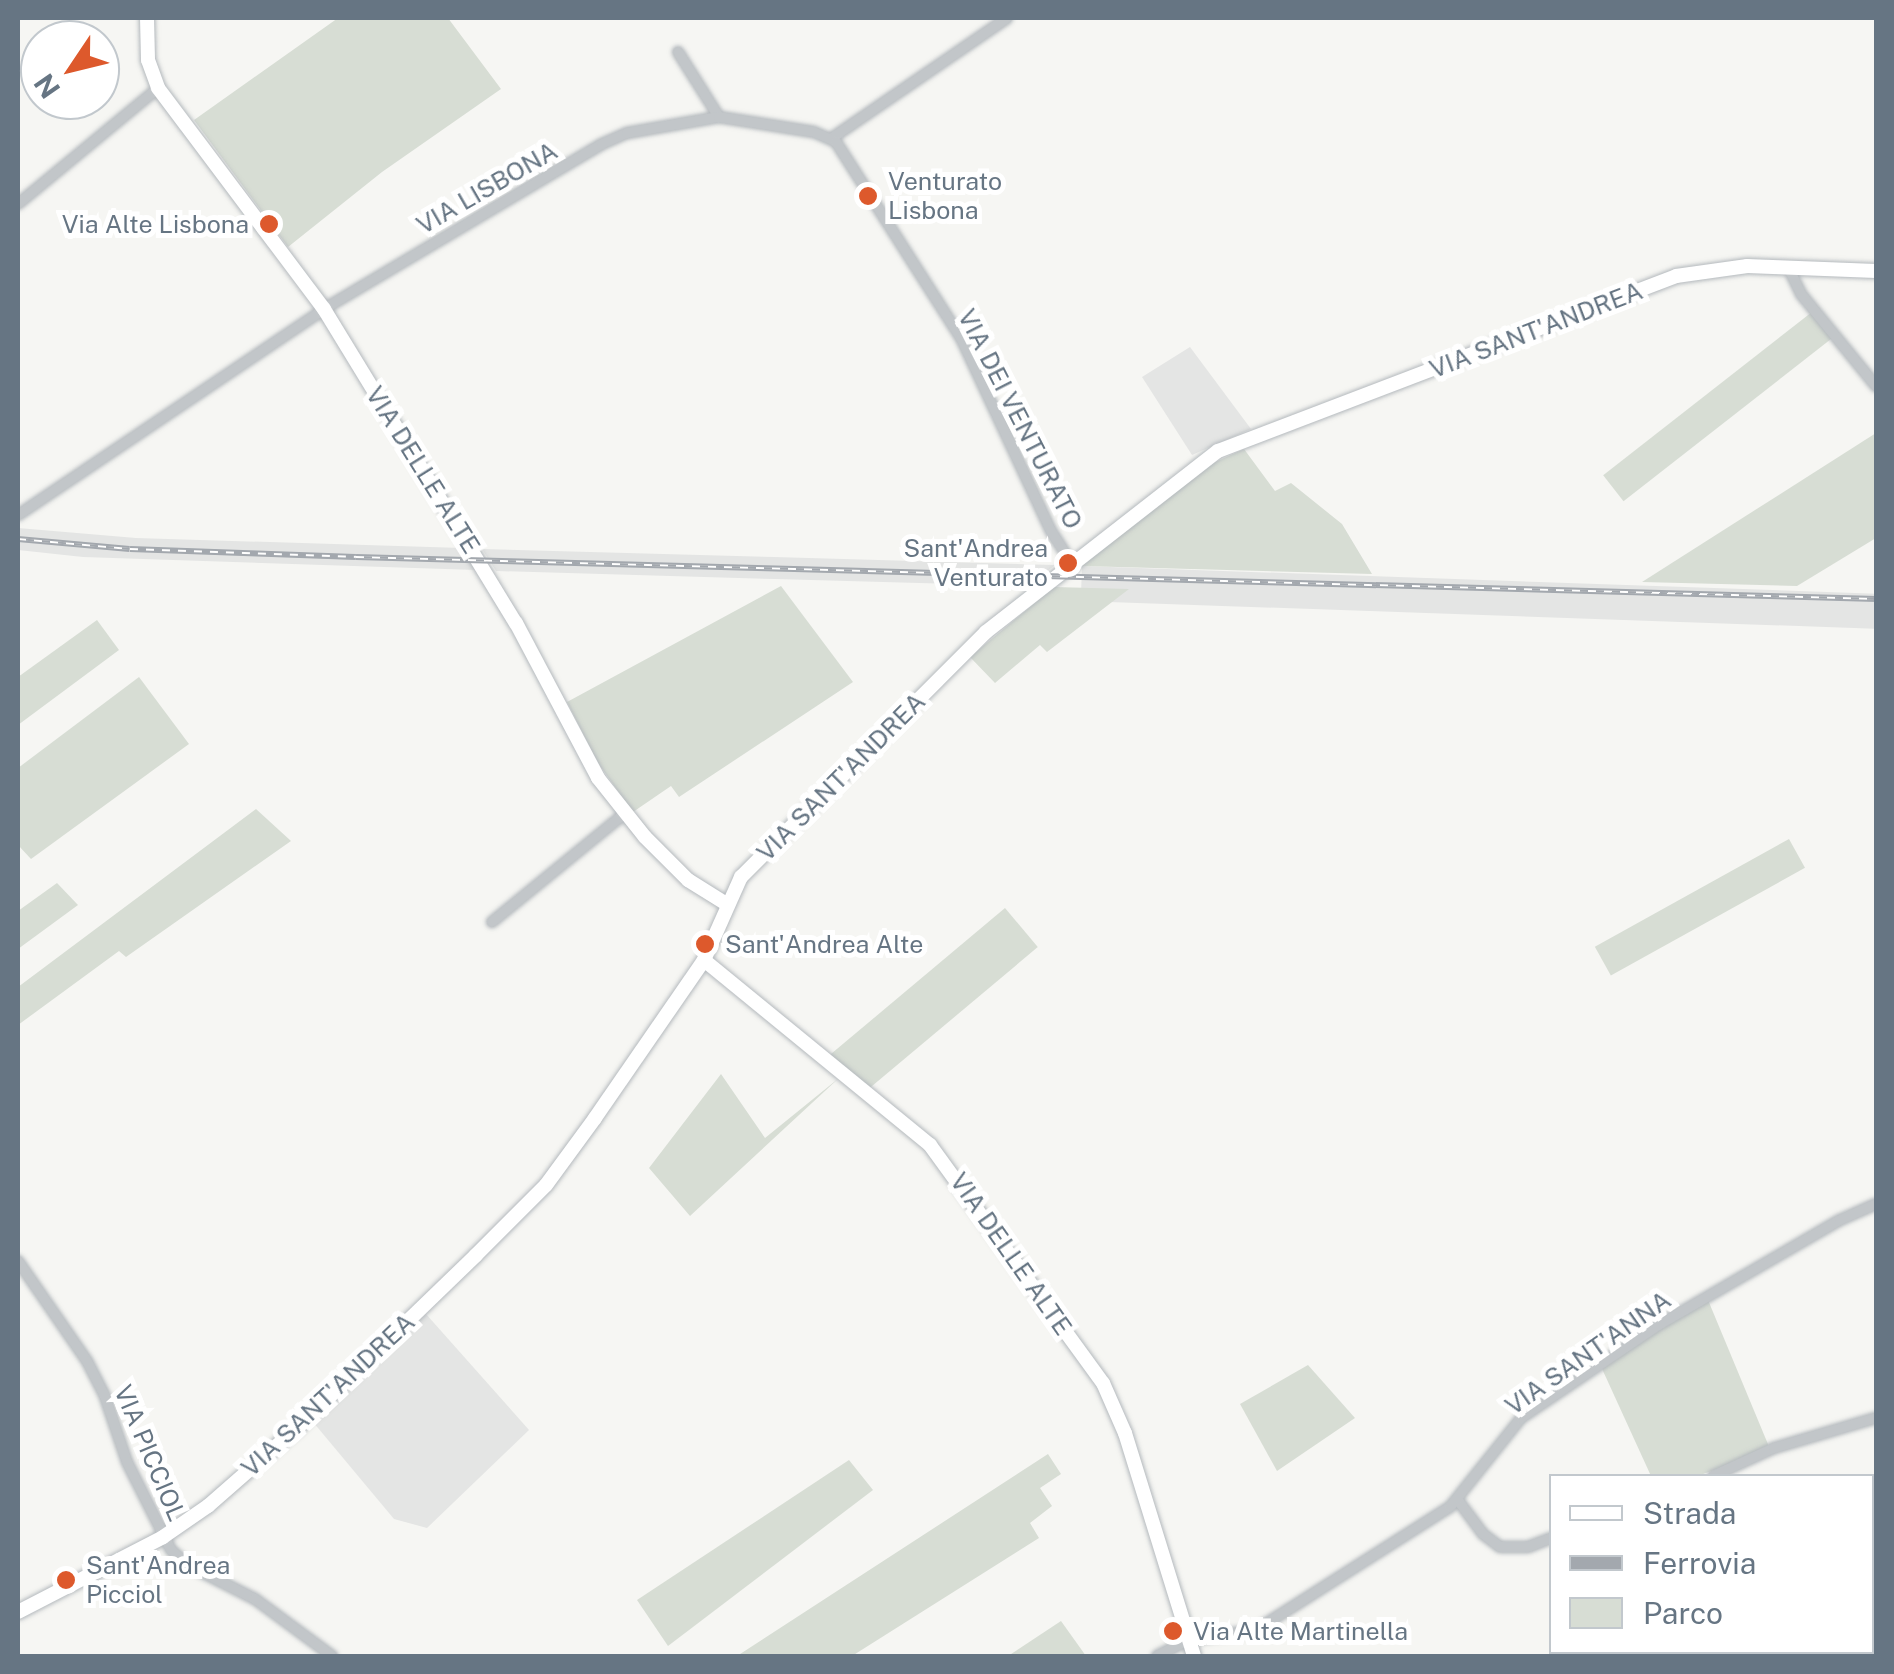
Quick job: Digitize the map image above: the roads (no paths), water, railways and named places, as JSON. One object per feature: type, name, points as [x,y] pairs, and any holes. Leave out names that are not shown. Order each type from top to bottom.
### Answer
[{"type":"street","name":"VIA DELLE ALTE","points":[[147,18],[148,60],[158,88],[324,309],[507,607],[598,778],[624,814],[688,880],[728,905]]},
{"type":"street","points":[[832,138],[1007,18]]},
{"type":"street","points":[[678,52],[719,117]]},
{"type":"street","points":[[18,204],[158,88]]},
{"type":"street","name":"VIA LISBONA","points":[[18,515],[324,309],[602,144],[628,132],[719,117],[832,138]]},
{"type":"street","name":"VIA DEI VENTURATO","points":[[832,138],[962,338],[1051,532],[1074,566]]},
{"type":"street","name":"VIA SANT'ANDREA","points":[[18,1612],[163,1538],[208,1506],[297,1428],[546,1185],[704,960],[742,877],[986,632],[1218,451],[1676,276],[1748,266],[1876,271]]},
{"type":"street","points":[[1788,268],[1801,294],[1876,386]]},
{"type":"street","points":[[492,922],[624,814]]},
{"type":"street","name":"VIA DELLE ALTE","points":[[704,960],[930,1144],[1104,1383],[1124,1433],[1194,1656]]},
{"type":"street","name":"VIA SANT'ANNA","points":[[1157,1656],[1188,1640],[1256,1630],[1457,1500],[1521,1418],[1658,1326],[1876,1204]]},
{"type":"street","name":"VIA PICCIOL","points":[[18,1261],[87,1362],[104,1394],[126,1462],[163,1538],[188,1564],[255,1598],[332,1656]]},
{"type":"street","points":[[1717,1474],[1774,1448],[1876,1418]]},
{"type":"street","points":[[1457,1500],[1482,1534],[1500,1548],[1528,1547],[1549,1539]]},
{"type":"railway","points":[[18,539],[130,549],[356,557],[1876,599]]},
{"type":"place","name":"Venturato Lisbona","points":[[868,196]]},
{"type":"place","name":"Via Alte Lisbona","points":[[269,224]]},
{"type":"place","name":"Sant'Andrea Venturato","points":[[1068,563]]},
{"type":"place","name":"Sant'Andrea Alte","points":[[705,944]]},
{"type":"place","name":"Sant'Andrea Picciol","points":[[66,1580]]},
{"type":"place","name":"Via Alte Martinella","points":[[1173,1631]]}]
